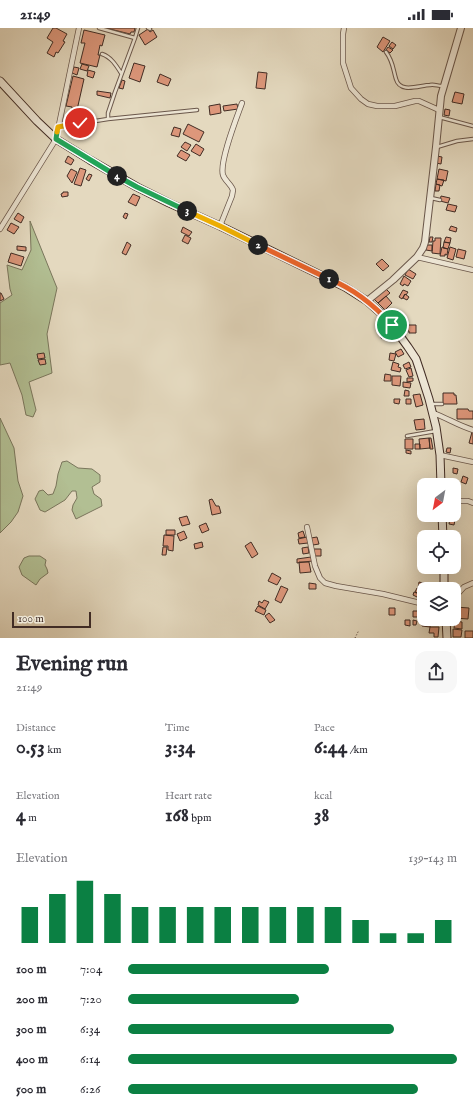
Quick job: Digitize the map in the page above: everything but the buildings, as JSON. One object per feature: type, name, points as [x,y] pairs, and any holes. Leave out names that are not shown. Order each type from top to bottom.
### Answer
[{"type":"main road","points":[[0,81],[56,139],[101,167],[169,203],[333,281],[356,293],[367,301],[392,325],[416,359],[433,414],[440,456],[441,478]]},
{"type":"main road","points":[[446,626],[447,638]]},
{"type":"street","points":[[0,229],[56,139],[79,28]]},
{"type":"street","points":[[344,28],[342,54],[344,63],[351,88],[361,99],[368,104],[377,106],[395,106],[419,101],[439,114]]},
{"type":"street","points":[[367,301],[393,280],[417,257],[423,248],[425,242],[443,86],[461,28]]},
{"type":"street","points":[[220,226],[233,192],[232,187],[223,174],[223,164],[242,103]]},
{"type":"street","points":[[417,257],[473,270]]},
{"type":"street","points":[[433,414],[448,418],[463,427],[473,430]]},
{"type":"street","points":[[440,456],[473,462]]},
{"type":"street","points":[[461,501],[473,503]]},
{"type":"street","points":[[306,527],[315,566],[320,578],[325,583],[417,602]]},
{"type":"street","points":[[461,590],[464,587],[473,583]]},
{"type":"lane","points":[[99,28],[135,38]]},
{"type":"lane","points":[[108,119],[112,99],[138,28]]},
{"type":"lane","points":[[386,52],[390,56],[393,64],[396,80],[401,85],[409,88],[430,84],[443,86]]},
{"type":"lane","points":[[102,54],[111,59],[121,73]]},
{"type":"lane","points":[[58,127],[108,119],[197,110]]},
{"type":"lane","points":[[439,114],[473,126]]},
{"type":"lane","points":[[436,147],[457,141],[473,139]]},
{"type":"lane","points":[[430,198],[440,200]]},
{"type":"lane","points":[[430,404],[442,404]]},
{"type":"lane","points":[[407,436],[436,431]]},
{"type":"path","points":[[355,638],[359,630]]},
{"type":"green space","points":[[30,221],[57,288],[47,334],[52,373],[29,382],[36,410],[33,417],[26,415],[22,395],[10,363],[0,365],[0,303],[12,295],[7,265],[22,270],[31,250]]},
{"type":"green space","points":[[0,418],[14,448],[18,481],[23,496],[18,512],[0,533]]},
{"type":"green space","points":[[67,461],[78,468],[92,469],[100,475],[100,482],[92,487],[94,494],[101,499],[102,506],[76,519],[72,510],[77,498],[76,491],[72,491],[65,500],[45,512],[40,510],[35,499],[39,491],[43,490],[48,495],[53,494],[62,462]]},
{"type":"green space","points":[[29,556],[40,556],[46,560],[45,565],[48,573],[40,579],[36,585],[22,575],[19,567],[24,558]]},
{"type":"route","points":[[80,123],[58,127],[56,139],[111,173],[137,187],[356,293],[385,317],[392,325]]}]
